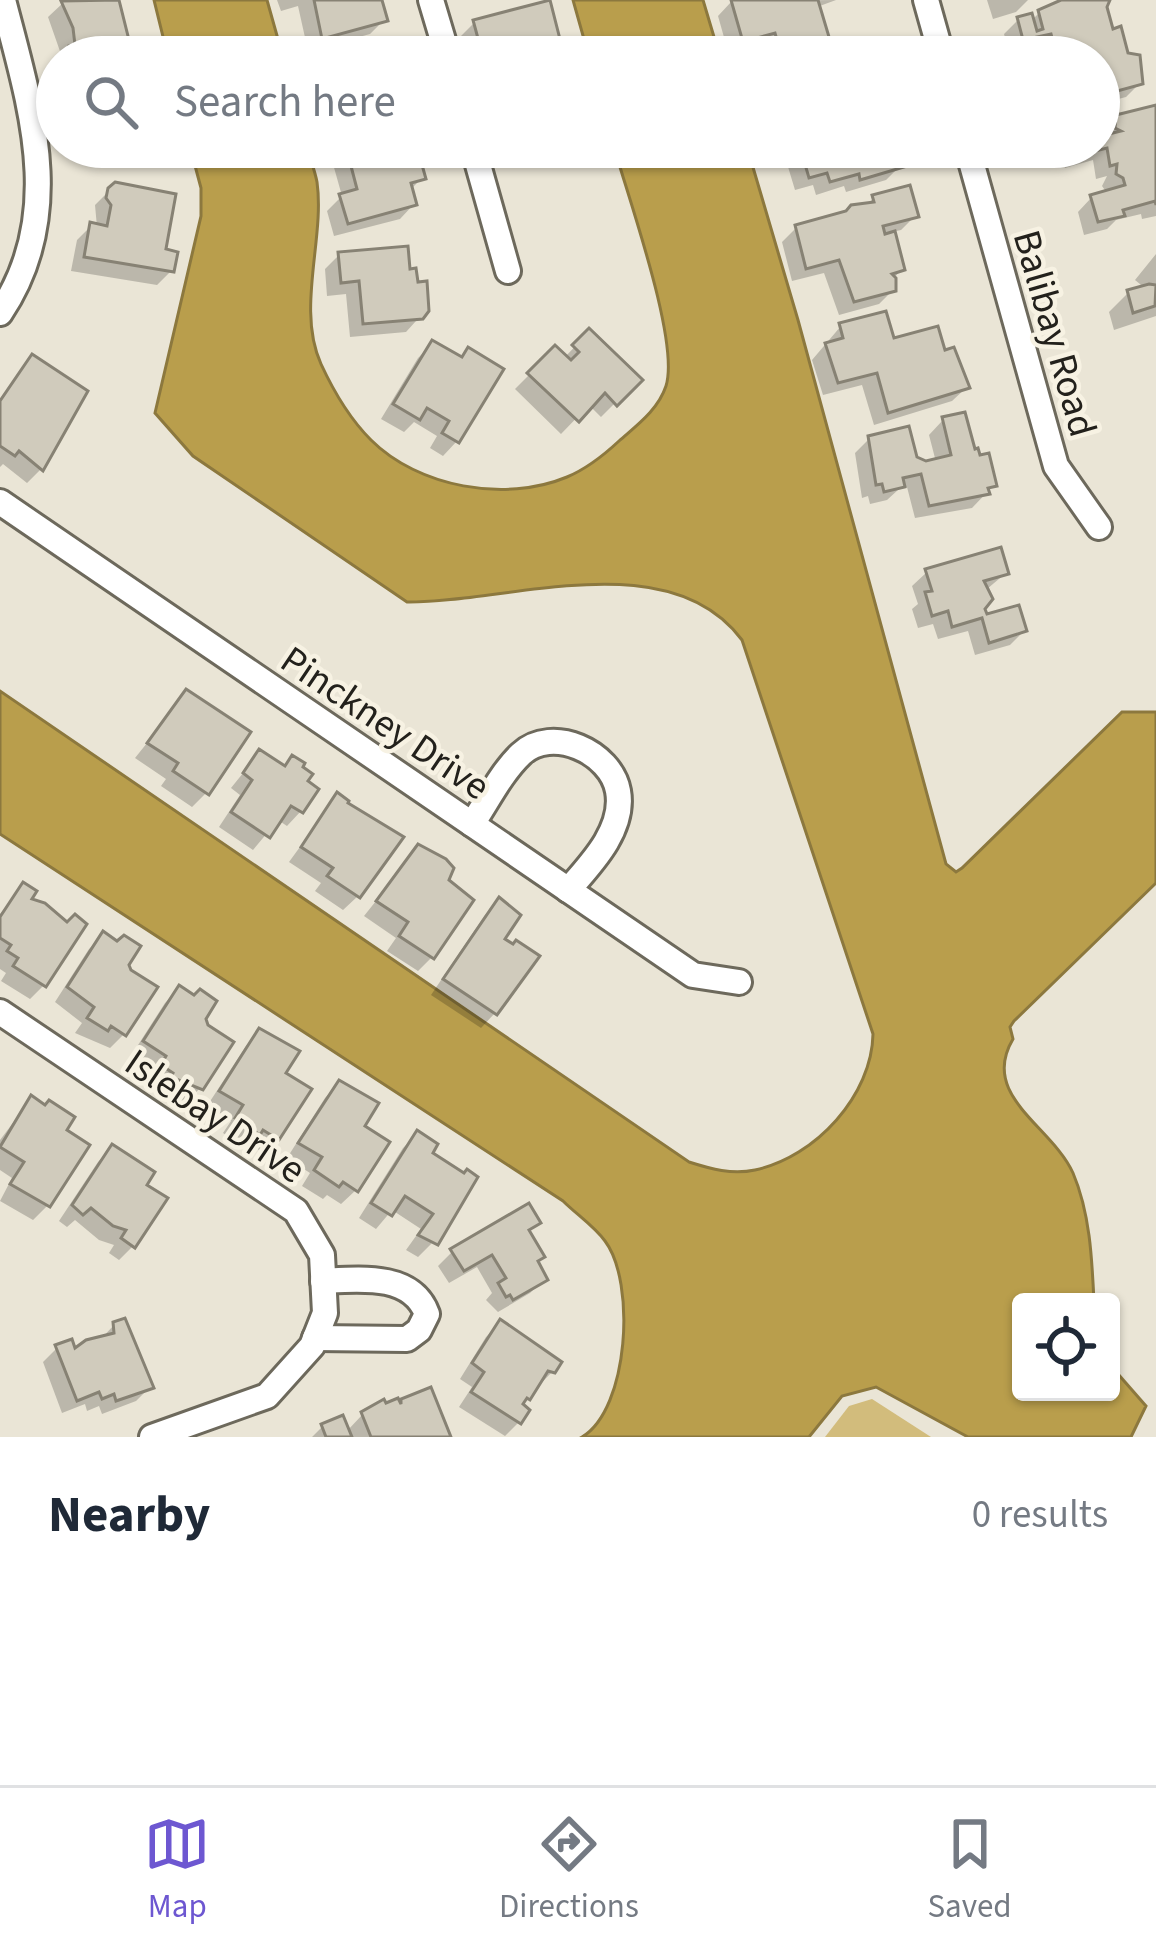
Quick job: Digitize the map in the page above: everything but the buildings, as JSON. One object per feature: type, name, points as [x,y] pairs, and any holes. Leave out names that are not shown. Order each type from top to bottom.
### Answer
[{"type":"street","points":[[3,0],[36,142]]},
{"type":"street","points":[[431,0],[442,36]]},
{"type":"street","points":[[926,0],[936,36]]},
{"type":"street","points":[[0,313],[16,290],[33,242],[40,168]]},
{"type":"street","points":[[479,168],[508,271]]},
{"type":"street","name":"Balibay Road","points":[[973,168],[1056,466],[1099,527]]},
{"type":"street","name":"Pinckney Drive","points":[[0,502],[693,976],[739,982]]},
{"type":"street","points":[[472,824],[524,751],[557,741],[592,753],[609,768],[619,794],[614,824],[600,853],[568,890]]},
{"type":"street","name":"Islebay Drive","points":[[0,1012],[296,1210],[322,1255],[325,1313],[315,1338]]},
{"type":"street","points":[[152,1437],[267,1396],[315,1338],[407,1340],[427,1314],[410,1288],[356,1279],[323,1281]]},
{"type":"shaded area","points":[[154,0],[267,0],[277,36],[163,36]]},
{"type":"shaded area","points":[[573,0],[703,0],[714,36],[583,36]]},
{"type":"shaded area","points":[[196,168],[313,168],[318,204],[311,320],[321,364],[343,404],[371,440],[413,469],[463,486],[517,489],[581,470],[646,416],[666,386],[666,337],[620,168],[753,168],[946,864],[956,872],[962,868],[1122,712],[1156,712],[1156,883],[1014,1021],[1005,1059],[1012,1094],[1063,1156],[1079,1188],[1093,1293],[1012,1293],[1012,1401],[1120,1401],[1120,1376],[1146,1406],[1131,1437],[968,1437],[876,1387],[842,1396],[809,1437],[582,1437],[598,1422],[610,1400],[623,1344],[621,1285],[615,1260],[596,1230],[563,1201],[0,834],[0,691],[689,1162],[730,1172],[778,1163],[837,1120],[863,1079],[873,1034],[742,640],[711,610],[673,593],[631,585],[407,602],[193,456],[155,413],[201,216]]},
{"type":"shaded area","points":[[872,1399],[931,1437],[825,1437],[849,1406]]}]
